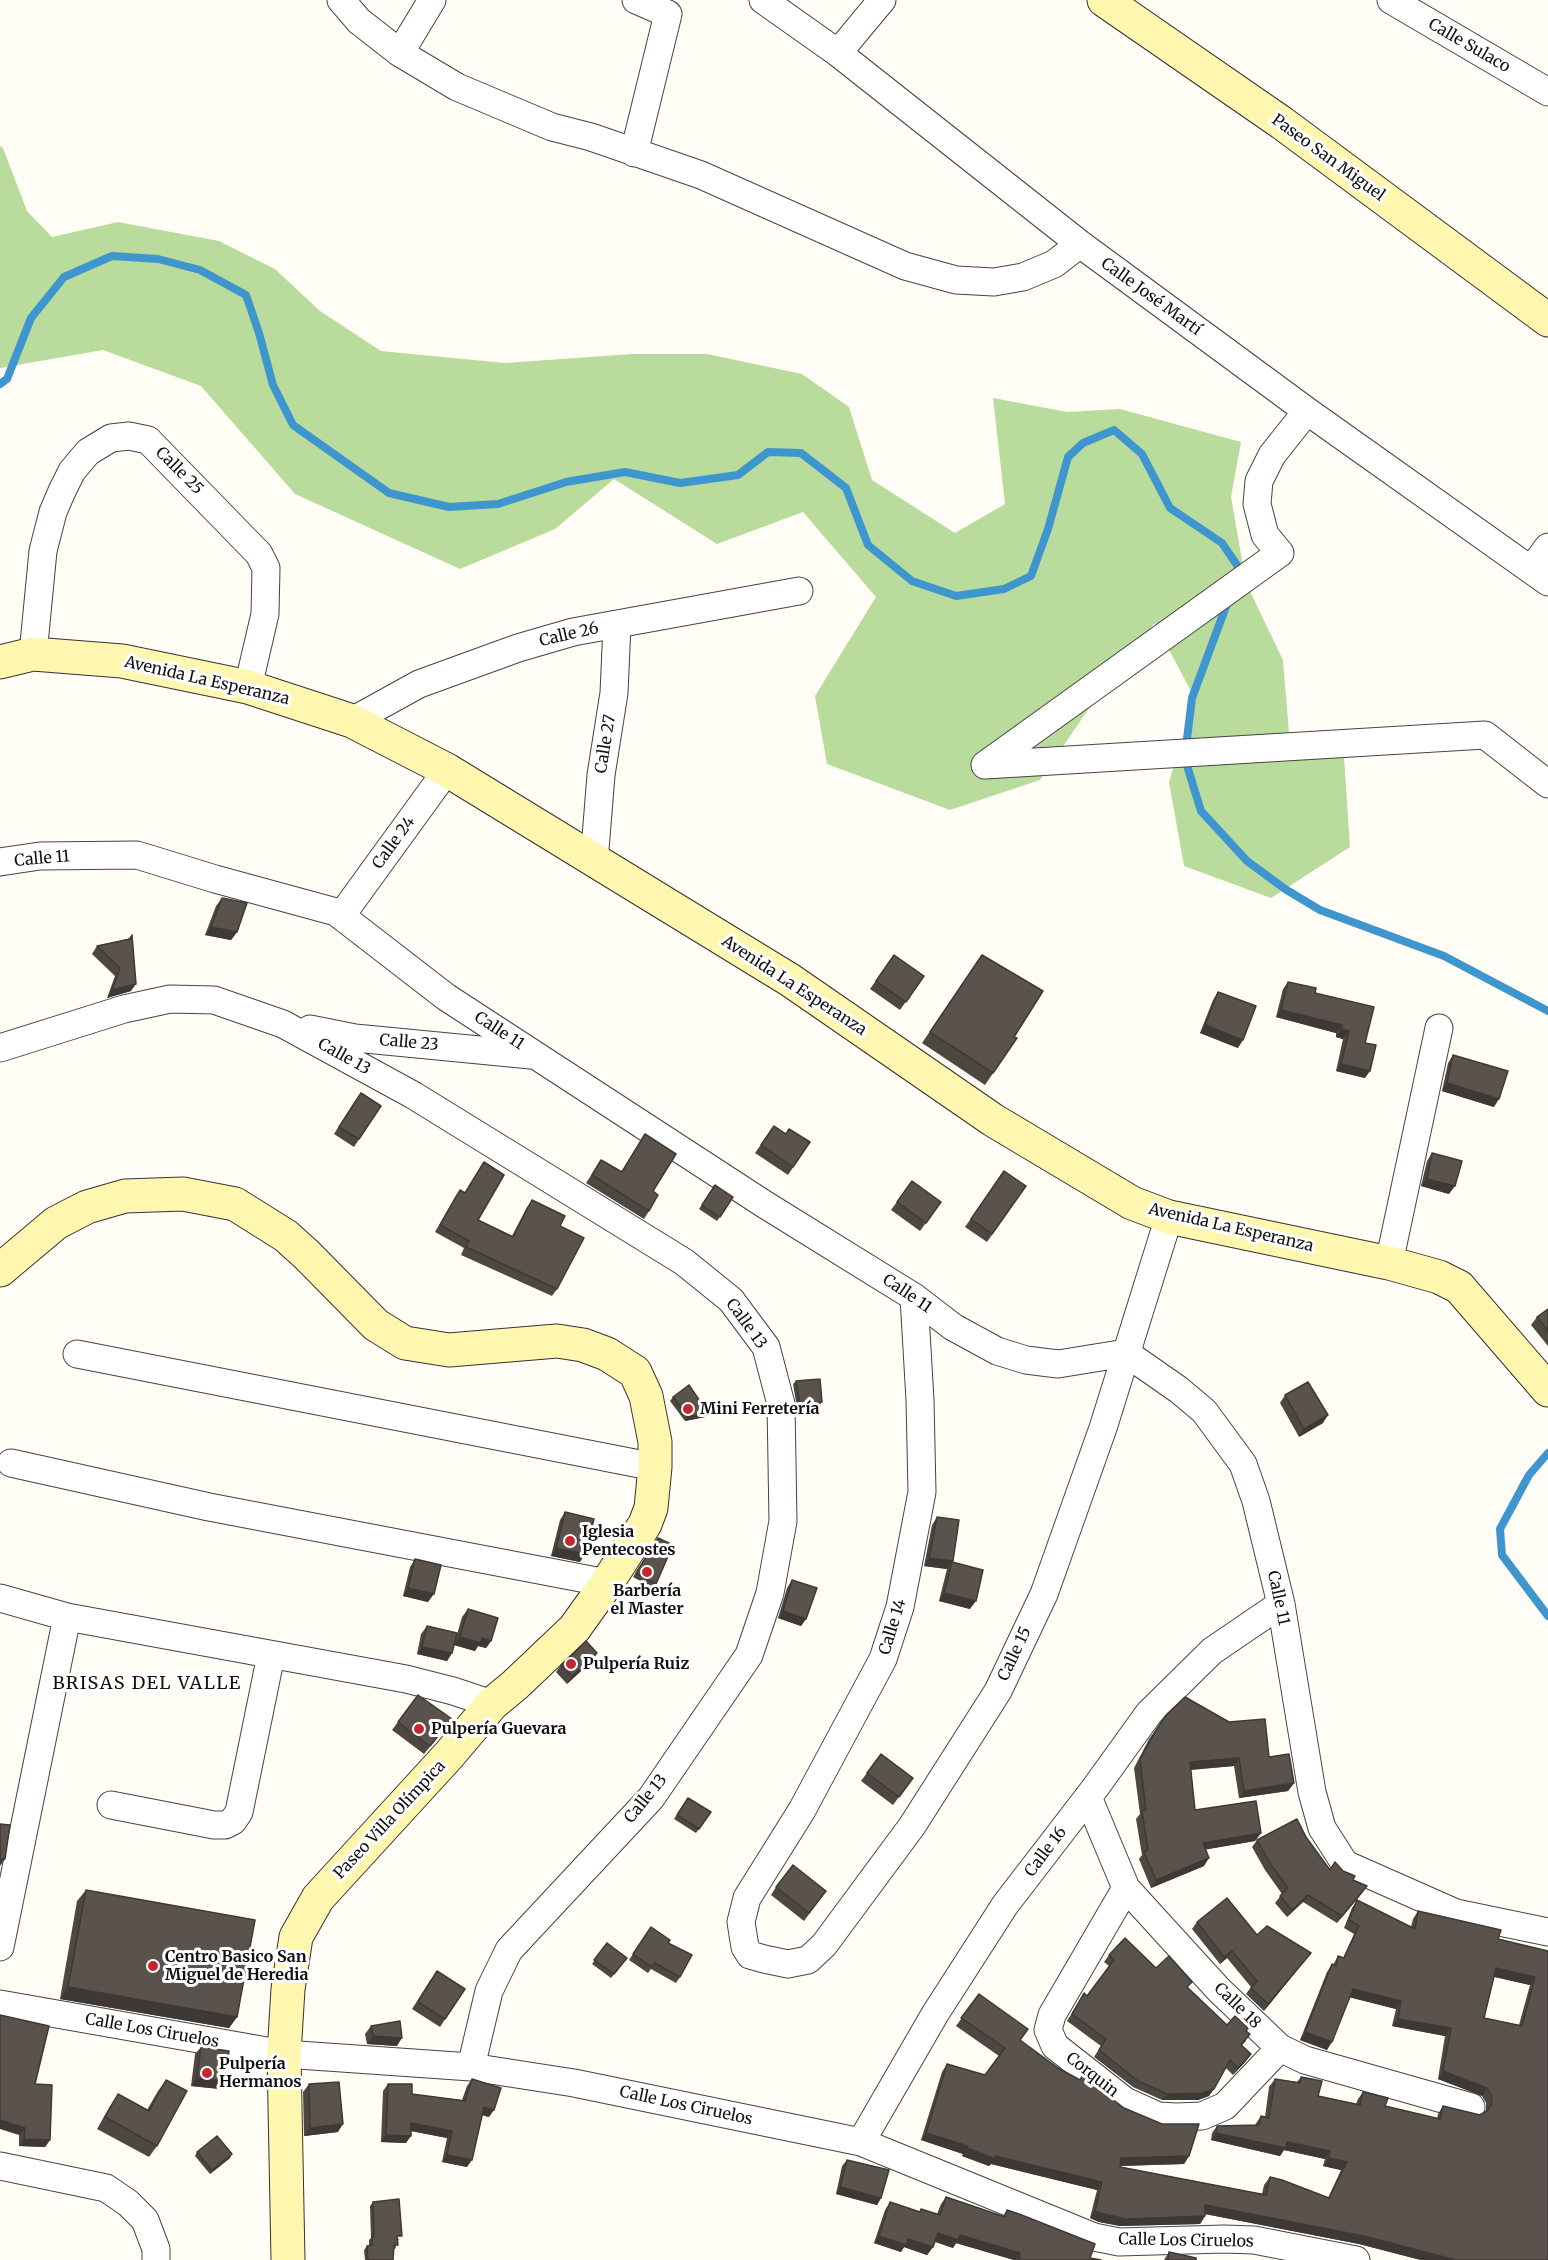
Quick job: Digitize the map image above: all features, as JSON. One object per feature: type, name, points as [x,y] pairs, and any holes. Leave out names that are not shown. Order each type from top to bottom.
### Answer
[{"type":"street","points":[[341,0],[359,21],[400,53],[457,87],[552,127],[591,137],[701,175],[905,266],[956,280],[994,282],[1023,277],[1054,264],[1080,244]]},
{"type":"street","points":[[400,53],[432,0]]},
{"type":"street","points":[[634,153],[668,14],[636,0]]},
{"type":"street","name":"Calle José Martí","points":[[763,0],[838,53],[1080,244],[1307,411],[1540,576]]},
{"type":"street","points":[[838,53],[882,0]]},
{"type":"street","name":"Paseo San Miguel","points":[[1104,0],[1282,123],[1548,320]]},
{"type":"street","name":"Calle Sulaco","points":[[1390,0],[1548,92]]},
{"type":"street","points":[[1307,411],[1272,455],[1258,481],[1257,504],[1265,535],[1280,553],[985,765],[1485,735],[1548,784]]},
{"type":"street","name":"Calle 25","points":[[33,654],[43,551],[53,512],[62,491],[72,471],[88,452],[111,438],[129,435],[147,440],[259,554],[266,568],[265,614],[248,687]]},
{"type":"street","points":[[1540,576],[1548,547]]},
{"type":"street","name":"Calle 26","points":[[352,721],[419,684],[507,652],[573,632],[799,591]]},
{"type":"street","name":"Calle 27","points":[[594,862],[601,775],[614,693],[617,625]]},
{"type":"street","name":"Avenida La Esperanza","points":[[0,662],[33,654],[122,661],[248,687],[352,721],[447,770],[790,980],[993,1120],[1132,1203],[1169,1217],[1389,1263],[1439,1277],[1459,1287],[1548,1390]]},
{"type":"street","name":"Calle 24","points":[[341,916],[447,770]]},
{"type":"street","name":"Calle 11","points":[[0,862],[40,856],[137,855],[336,912],[446,997],[764,1204],[914,1297],[954,1328],[997,1351],[1026,1360],[1058,1364],[1126,1353],[1179,1390],[1204,1411],[1243,1464],[1256,1501],[1281,1605],[1312,1792],[1322,1828],[1345,1864],[1456,1913],[1548,1932]]},
{"type":"street","name":"Calle 13","points":[[0,1048],[124,1009],[170,999],[214,1000],[282,1024],[413,1095],[684,1263],[731,1300],[766,1347],[781,1404],[783,1521],[770,1593],[749,1655],[651,1798],[509,1950],[489,1991],[471,2067]]},
{"type":"street","name":"Calle 23","points":[[282,1024],[355,1038],[537,1056]]},
{"type":"street","points":[[1389,1263],[1439,1028]]},
{"type":"street","name":"Paseo Villa Olímpica","points":[[0,1270],[56,1223],[87,1207],[125,1196],[183,1194],[235,1204],[286,1236],[308,1255],[376,1325],[405,1343],[449,1350],[557,1341],[583,1345],[607,1354],[635,1372],[641,1383],[655,1442],[651,1508],[645,1524],[574,1629],[492,1704],[449,1755],[318,1898],[296,1937],[292,1954],[285,2054],[288,2260]]},
{"type":"street","name":"Calle 15","points":[[741,1922],[745,1947],[750,1955],[788,1964],[808,1960],[824,1944],[912,1826],[998,1691],[1044,1594],[1103,1428],[1169,1217]]},
{"type":"street","name":"Calle 14","points":[[741,1922],[747,1898],[802,1810],[883,1659],[900,1607],[922,1492],[914,1297]]},
{"type":"street","points":[[77,1354],[655,1467]]},
{"type":"street","points":[[11,1463],[209,1507],[607,1583]]},
{"type":"street","points":[[0,1598],[67,1617],[406,1679],[492,1704]]},
{"type":"street","name":"Calle 16","points":[[861,2142],[935,2014],[1005,1905],[1149,1713],[1212,1651],[1281,1605]]},
{"type":"street","points":[[0,1947],[67,1617]]},
{"type":"street","points":[[111,1805],[214,1825],[225,1825],[233,1821],[239,1812],[271,1655]]},
{"type":"street","name":"Calle 18","points":[[1088,1797],[1126,1888],[1219,1990],[1280,2048],[1305,2060],[1471,2107]]},
{"type":"street","name":"Corquin","points":[[1126,1888],[1052,2015],[1048,2030],[1055,2046],[1125,2101],[1158,2116],[1176,2117],[1202,2116],[1225,2106],[1280,2048]]},
{"type":"street","name":"Calle Los Ciruelos","points":[[0,2004],[285,2054],[471,2067],[574,2083],[861,2142],[1094,2237],[1119,2242],[1224,2238],[1254,2240],[1356,2260]]},
{"type":"street","points":[[0,2166],[106,2188],[128,2203],[145,2220],[156,2249],[156,2260]]},
{"type":"green space","points":[[0,146],[3,148],[27,211],[52,237],[118,222],[219,241],[275,269],[320,311],[381,351],[505,363],[632,354],[707,354],[802,374],[849,407],[872,480],[955,533],[1005,504],[993,398],[1067,412],[1120,409],[1241,442],[1231,497],[1246,583],[1283,660],[1289,733],[1344,757],[1350,847],[1271,898],[1184,866],[1169,782],[1195,699],[1155,623],[1094,701],[1040,780],[950,810],[827,764],[815,696],[876,597],[803,512],[717,544],[614,479],[555,529],[460,569],[295,494],[201,386],[103,350],[0,368]]},
{"type":"building","points":[[222,898],[247,903],[237,932],[211,927]]},
{"type":"building","points":[[132,935],[136,984],[112,990],[120,968],[97,946],[130,939]]},
{"type":"building","points":[[894,955],[924,976],[906,1002],[876,981]]},
{"type":"building","points":[[982,955],[1043,991],[1014,1037],[1017,1038],[993,1073],[930,1032]]},
{"type":"building","points":[[1288,982],[1316,988],[1315,993],[1374,1007],[1365,1043],[1376,1045],[1370,1071],[1341,1064],[1349,1031],[1341,1029],[1342,1025],[1281,1010]]},
{"type":"building","points":[[1218,992],[1256,1006],[1243,1040],[1205,1025]]},
{"type":"building","points":[[1453,1055],[1508,1071],[1499,1099],[1447,1083]]},
{"type":"building","points":[[361,1093],[381,1106],[359,1139],[339,1127]]},
{"type":"building","points":[[774,1126],[786,1134],[789,1129],[810,1142],[793,1167],[761,1145]]},
{"type":"building","points":[[645,1134],[676,1154],[653,1191],[658,1195],[649,1211],[592,1175],[601,1160],[622,1172]]},
{"type":"building","points":[[1432,1153],[1462,1161],[1455,1186],[1427,1179]]},
{"type":"building","points":[[484,1162],[504,1175],[478,1220],[513,1237],[532,1200],[565,1216],[560,1226],[584,1238],[557,1289],[466,1247],[469,1241],[440,1225],[460,1190],[465,1193]]},
{"type":"building","points":[[1004,1171],[1026,1186],[992,1234],[971,1219]]},
{"type":"building","points":[[912,1181],[941,1202],[926,1223],[897,1202]]},
{"type":"building","points":[[715,1185],[733,1197],[720,1217],[702,1205]]},
{"type":"building","points":[[1548,1309],[1548,1331],[1537,1317]]},
{"type":"building","points":[[820,1379],[822,1402],[800,1404],[796,1381]]},
{"type":"building","points":[[1308,1382],[1328,1415],[1304,1429],[1285,1395]]},
{"type":"building","name":"Mini Ferretería","points":[[689,1385],[708,1413],[688,1417],[673,1397]]},
{"type":"building","name":"Iglesia Pentecostes","points":[[565,1512],[594,1519],[585,1554],[556,1548]]},
{"type":"building","points":[[937,1517],[959,1520],[953,1561],[929,1558]]},
{"type":"building","points":[[658,1538],[673,1545],[656,1584],[636,1573]]},
{"type":"building","points":[[415,1559],[441,1565],[434,1594],[408,1588]]},
{"type":"building","points":[[952,1562],[983,1570],[976,1601],[944,1593]]},
{"type":"building","points":[[792,1580],[817,1588],[806,1619],[783,1611]]},
{"type":"building","points":[[468,1609],[498,1618],[491,1641],[482,1638],[481,1643],[460,1637]]},
{"type":"building","points":[[427,1626],[457,1633],[452,1653],[422,1647]]},
{"type":"building","points":[[586,1641],[597,1653],[572,1676],[561,1665]]},
{"type":"building","name":"Pulpería Guevara","points":[[418,1695],[452,1719],[430,1746],[398,1722]]},
{"type":"building","points":[[1185,1697],[1229,1722],[1265,1719],[1269,1757],[1289,1754],[1294,1783],[1244,1791],[1239,1758],[1190,1762],[1195,1810],[1256,1801],[1261,1833],[1203,1843],[1209,1858],[1156,1880],[1144,1852],[1148,1850],[1142,1811],[1146,1810],[1140,1760],[1166,1715]]},
{"type":"building","points":[[881,1754],[913,1778],[899,1797],[867,1773]]},
{"type":"building","points":[[688,1798],[711,1812],[699,1829],[677,1815]]},
{"type":"building","points":[[1297,1819],[1306,1837],[1330,1870],[1335,1862],[1343,1871],[1355,1876],[1353,1880],[1367,1886],[1342,1916],[1308,1895],[1292,1910],[1280,1896],[1288,1888],[1257,1840]]},
{"type":"building","points":[[0,1824],[10,1825],[5,1859],[0,1859]]},
{"type":"building","points":[[793,1865],[826,1891],[809,1913],[776,1887]]},
{"type":"building","name":"Centro Basico San Miguel de Heredia","points":[[86,1890],[255,1920],[237,2017],[68,1987]]},
{"type":"building","points":[[1227,1898],[1257,1935],[1267,1926],[1311,1953],[1268,2004],[1251,1988],[1257,1981],[1232,1951],[1224,1957],[1197,1922]]},
{"type":"building","points":[[1357,1900],[1415,1929],[1418,1911],[1501,1930],[1498,1939],[1548,1951],[1548,2260],[1456,2260],[1364,2236],[1205,2205],[1205,2216],[1126,2219],[1095,2211],[1102,2182],[995,2156],[995,2159],[967,2148],[968,2146],[926,2133],[947,2064],[985,2075],[1005,2048],[961,2018],[979,1994],[1028,2029],[1020,2040],[1058,2068],[1080,2080],[1082,2076],[1124,2108],[1162,2124],[1199,2124],[1189,2156],[1121,2158],[1120,2167],[1266,2195],[1270,2177],[1329,2198],[1347,2162],[1329,2158],[1330,2151],[1287,2142],[1286,2148],[1216,2133],[1217,2126],[1259,2125],[1261,2116],[1269,2118],[1275,2079],[1300,2083],[1301,2077],[1322,2081],[1318,2096],[1360,2105],[1363,2092],[1388,2098],[1385,2106],[1440,2119],[1443,2106],[1480,2115],[1488,2110],[1492,2103],[1487,2088],[1443,2071],[1451,2028],[1398,2019],[1401,2001],[1353,1989],[1332,2042],[1305,2032],[1332,1964],[1336,1966],[1338,1956],[1344,1958],[1359,1926],[1349,1920]],"holes":[[[1496,1968],[1535,1977],[1522,2026],[1484,2018]]]},
{"type":"building","points":[[651,1927],[670,1940],[668,1943],[692,1955],[680,1977],[655,1963],[652,1967],[633,1954]]},
{"type":"building","points":[[1125,1938],[1156,1968],[1169,1956],[1192,1982],[1187,1987],[1227,2025],[1235,2016],[1248,2028],[1246,2031],[1250,2034],[1241,2045],[1251,2054],[1238,2068],[1230,2060],[1214,2089],[1203,2093],[1167,2094],[1138,2081],[1099,2050],[1106,2039],[1072,2014],[1084,1993],[1087,1996],[1114,1960],[1109,1955]]},
{"type":"building","points":[[607,1943],[627,1958],[614,1974],[594,1960]]},
{"type":"building","points":[[437,1971],[465,1989],[445,2019],[418,2002]]},
{"type":"building","points":[[0,2015],[49,2026],[35,2084],[52,2085],[50,2140],[24,2139],[25,2128],[0,2120]]},
{"type":"building","points":[[400,2021],[402,2038],[373,2036],[371,2026]]},
{"type":"building","points":[[201,2047],[229,2051],[225,2081],[197,2078]]},
{"type":"building","points":[[472,2079],[501,2088],[494,2110],[484,2107],[472,2160],[447,2155],[452,2131],[411,2123],[411,2136],[386,2135],[388,2084],[412,2084],[412,2094],[465,2101]]},
{"type":"building","points":[[166,2080],[187,2091],[157,2146],[105,2117],[118,2094],[149,2111]]},
{"type":"building","points":[[339,2082],[343,2124],[310,2128],[309,2084]]},
{"type":"building","points":[[217,2136],[232,2154],[212,2170],[197,2152]]},
{"type":"building","points":[[847,2160],[889,2170],[881,2198],[840,2187]]},
{"type":"building","points":[[946,2197],[1005,2217],[1007,2210],[1095,2244],[1090,2258],[1101,2260],[1019,2260],[1020,2253],[960,2235],[958,2240],[938,2233],[933,2247],[908,2239],[906,2245],[879,2236],[890,2202],[920,2212],[921,2209],[940,2215]]},
{"type":"building","points":[[399,2199],[402,2236],[397,2236],[398,2245],[394,2245],[393,2260],[368,2260],[367,2246],[372,2245],[372,2236],[374,2237],[373,2202]]},
{"type":"building","points":[[1169,2252],[1196,2258],[1196,2260],[1168,2260]]},
{"type":"waterway","points":[[0,384],[7,379],[31,318],[64,277],[112,256],[158,259],[200,270],[246,295],[273,385],[293,425],[389,493],[449,507],[498,504],[566,482],[625,472],[680,483],[738,475],[768,452],[801,453],[846,488],[868,545],[912,581],[956,596],[1004,589],[1031,576],[1048,529],[1068,457],[1083,443],[1114,430],[1142,454],[1170,508],[1222,543],[1241,571],[1240,574]]},
{"type":"waterway","points":[[1186,747],[1192,698],[1228,601]]},
{"type":"waterway","points":[[1185,759],[1201,811],[1247,861],[1285,889],[1320,910],[1444,956],[1548,1011]]},
{"type":"waterway","points":[[1548,1453],[1529,1475],[1500,1529],[1502,1555],[1548,1616]]},
{"type":"place","name":"Mini Ferretería","points":[[688,1409]]},
{"type":"place","name":"Iglesia Pentecostes","points":[[570,1541]]},
{"type":"place","name":"Barbería el Master","points":[[647,1572]]},
{"type":"place","name":"Pulpería Ruiz","points":[[571,1664]]},
{"type":"place","name":"Pulpería Guevara","points":[[419,1729]]},
{"type":"place","name":"Centro Basico San Miguel de Heredia","points":[[153,1966]]},
{"type":"place","name":"Pulpería Hermanos","points":[[207,2073]]},
{"type":"district","name":"BRISAS DEL VALLE","points":[[147,1684]]}]
